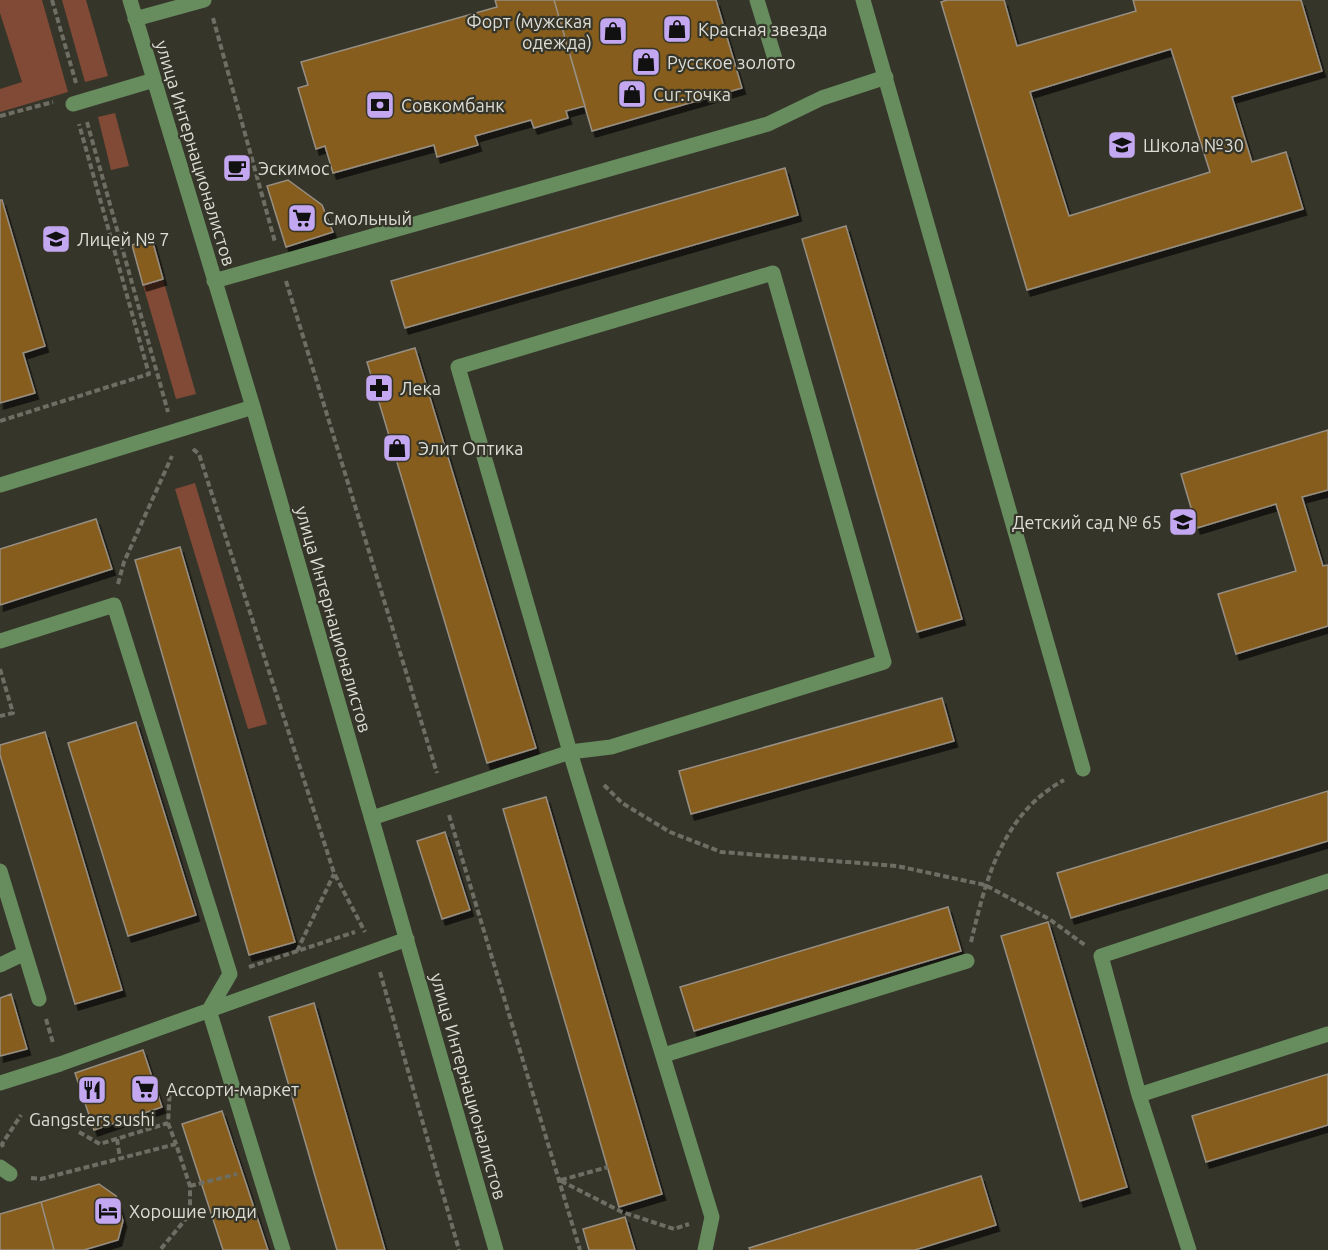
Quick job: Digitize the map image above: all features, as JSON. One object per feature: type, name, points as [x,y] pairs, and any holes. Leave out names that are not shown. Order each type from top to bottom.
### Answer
[{"type":"street","name":"улица Интернационалистов","points":[[130,0],[253,407],[496,1250]]},
{"type":"street","points":[[757,0],[775,58]]},
{"type":"street","points":[[863,0],[1083,769]]},
{"type":"street","points":[[135,19],[207,5]]},
{"type":"street","points":[[214,281],[768,124],[822,98],[886,77]]},
{"type":"street","points":[[77,103],[154,80]]},
{"type":"street","points":[[372,818],[570,752],[611,747],[884,662],[773,273],[458,367],[570,752],[712,1217],[705,1250]]},
{"type":"street","points":[[0,485],[253,407]]},
{"type":"street","points":[[0,641],[114,605],[230,974],[208,1010],[283,1250]]},
{"type":"street","points":[[0,872],[39,999]]},
{"type":"street","points":[[1189,1250],[1138,1095],[1101,956],[1328,881]]},
{"type":"street","points":[[0,1083],[60,1064],[407,939]]},
{"type":"street","points":[[0,965],[25,953]]},
{"type":"street","points":[[664,1055],[967,961]]},
{"type":"street","points":[[1138,1095],[1328,1034]]},
{"type":"path","points":[[0,421],[149,374],[52,0]]},
{"type":"path","points":[[207,5],[280,262],[580,1250]]},
{"type":"path","points":[[0,116],[71,97],[77,103],[178,442],[124,562],[114,605]]},
{"type":"path","points":[[174,433],[199,454],[334,873],[374,950],[459,1250]]},
{"type":"path","points":[[0,669],[13,713],[0,716]]},
{"type":"path","points":[[570,752],[622,803],[670,832],[721,852],[897,866],[985,885],[1049,919],[1101,956]]},
{"type":"path","points":[[967,961],[985,885],[1001,846],[1025,810],[1052,786],[1083,769]]},
{"type":"path","points":[[296,951],[334,873]]},
{"type":"path","points":[[230,974],[364,929]]},
{"type":"path","points":[[162,1249],[190,1214],[190,1186],[168,1123],[170,1088]]},
{"type":"path","points":[[21,1115],[2,1144],[5,1170],[41,1179],[176,1144]]},
{"type":"path","points":[[79,1132],[100,1144],[168,1123]]},
{"type":"path","points":[[117,1139],[120,1158]]},
{"type":"path","points":[[560,1180],[608,1167]]},
{"type":"path","points":[[190,1186],[258,1168]]},
{"type":"path","points":[[560,1180],[622,1212],[674,1229],[712,1217]]},
{"type":"shaded area","points":[[0,0],[42,0],[68,92],[0,112],[0,89],[22,82],[0,13]]},
{"type":"shaded area","points":[[62,0],[86,0],[108,76],[85,82]]},
{"type":"shaded area","points":[[115,113],[129,166],[111,170],[98,117]]},
{"type":"shaded area","points":[[163,279],[196,394],[176,399],[143,285]]},
{"type":"shaded area","points":[[195,483],[267,724],[248,729],[175,489]]},
{"type":"building","points":[[495,0],[554,0],[585,106],[566,111],[568,118],[534,128],[531,120],[475,136],[478,145],[437,157],[434,145],[333,173],[325,146],[316,149],[298,88],[308,85],[301,62],[497,7]]},
{"type":"building","points":[[554,0],[716,0],[742,88],[592,131]]},
{"type":"building","points":[[947,0],[1004,0],[1017,46],[1136,11],[1133,0],[1301,0],[1322,71],[1232,97],[1252,162],[1286,152],[1303,209],[1027,290],[941,2]],"holes":[[[1171,49],[1210,172],[1069,216],[1030,92]]]},
{"type":"building","name":"Эскимос","points":[[241,161],[244,172],[233,175],[230,163]]},
{"type":"building","points":[[785,168],[798,215],[405,328],[391,281]]},
{"type":"building","name":"Смольный","points":[[288,180],[322,205],[333,232],[286,247],[267,186]]},
{"type":"building","points":[[0,200],[2,200],[45,346],[23,353],[35,393],[0,403]]},
{"type":"building","points":[[846,226],[962,619],[917,632],[802,239]]},
{"type":"building","points":[[152,239],[163,279],[143,285],[132,245]]},
{"type":"building","points":[[415,348],[536,748],[487,763],[367,362]]},
{"type":"building","points":[[1328,430],[1328,490],[1302,497],[1323,566],[1328,565],[1328,626],[1236,654],[1218,594],[1296,571],[1276,504],[1197,528],[1181,474]]},
{"type":"building","points":[[96,519],[112,569],[0,605],[0,549]]},
{"type":"building","points":[[180,547],[295,942],[249,955],[135,560]]},
{"type":"building","points":[[942,698],[954,741],[691,814],[679,771]]},
{"type":"building","points":[[136,722],[196,915],[128,936],[68,743]]},
{"type":"building","points":[[45,732],[122,990],[75,1004],[0,755],[0,745]]},
{"type":"building","points":[[1328,791],[1328,841],[1071,918],[1057,873]]},
{"type":"building","points":[[546,797],[662,1194],[619,1207],[503,809]]},
{"type":"building","points":[[445,832],[470,910],[442,919],[417,841]]},
{"type":"building","points":[[948,907],[961,951],[694,1031],[680,987]]},
{"type":"building","points":[[1048,922],[1127,1187],[1080,1201],[1001,936]]},
{"type":"building","points":[[11,994],[27,1049],[0,1056],[0,998]]},
{"type":"building","points":[[314,1003],[385,1250],[337,1250],[269,1017]]},
{"type":"building","points":[[143,1050],[162,1107],[94,1130],[75,1073]]},
{"type":"building","points":[[1328,1074],[1328,1125],[1206,1162],[1192,1116]]},
{"type":"building","points":[[222,1111],[268,1250],[223,1250],[182,1124]]},
{"type":"building","points":[[981,1176],[996,1225],[915,1250],[750,1250],[749,1248]]},
{"type":"building","points":[[99,1184],[116,1196],[123,1221],[118,1240],[84,1250],[54,1250],[41,1202]]},
{"type":"building","points":[[41,1202],[54,1250],[0,1250],[0,1214]]},
{"type":"building","points":[[625,1217],[635,1250],[589,1250],[583,1229]]},
{"type":"place","name":"Красная звезда","points":[[677,29]]},
{"type":"place","name":"Форт (мужская одежда)","points":[[613,31]]},
{"type":"place","name":"Русское золото","points":[[646,62]]},
{"type":"place","name":"Cur.точка","points":[[632,94]]},
{"type":"place","name":"Совкомбанк","points":[[380,105]]},
{"type":"place","name":"Школа №30","points":[[1122,145]]},
{"type":"place","name":"Эскимос","points":[[237,168]]},
{"type":"place","name":"Смольный","points":[[302,218]]},
{"type":"place","name":"Лицей № 7","points":[[56,239]]},
{"type":"place","name":"Лека","points":[[379,388]]},
{"type":"place","name":"Элит Оптика","points":[[397,448]]},
{"type":"place","name":"Детский сад № 65","points":[[1183,522]]},
{"type":"place","name":"Ассорти-маркет","points":[[145,1089]]},
{"type":"place","name":"Gangsters sushi","points":[[92,1090]]},
{"type":"place","name":"Хорошие люди","points":[[108,1211]]}]
